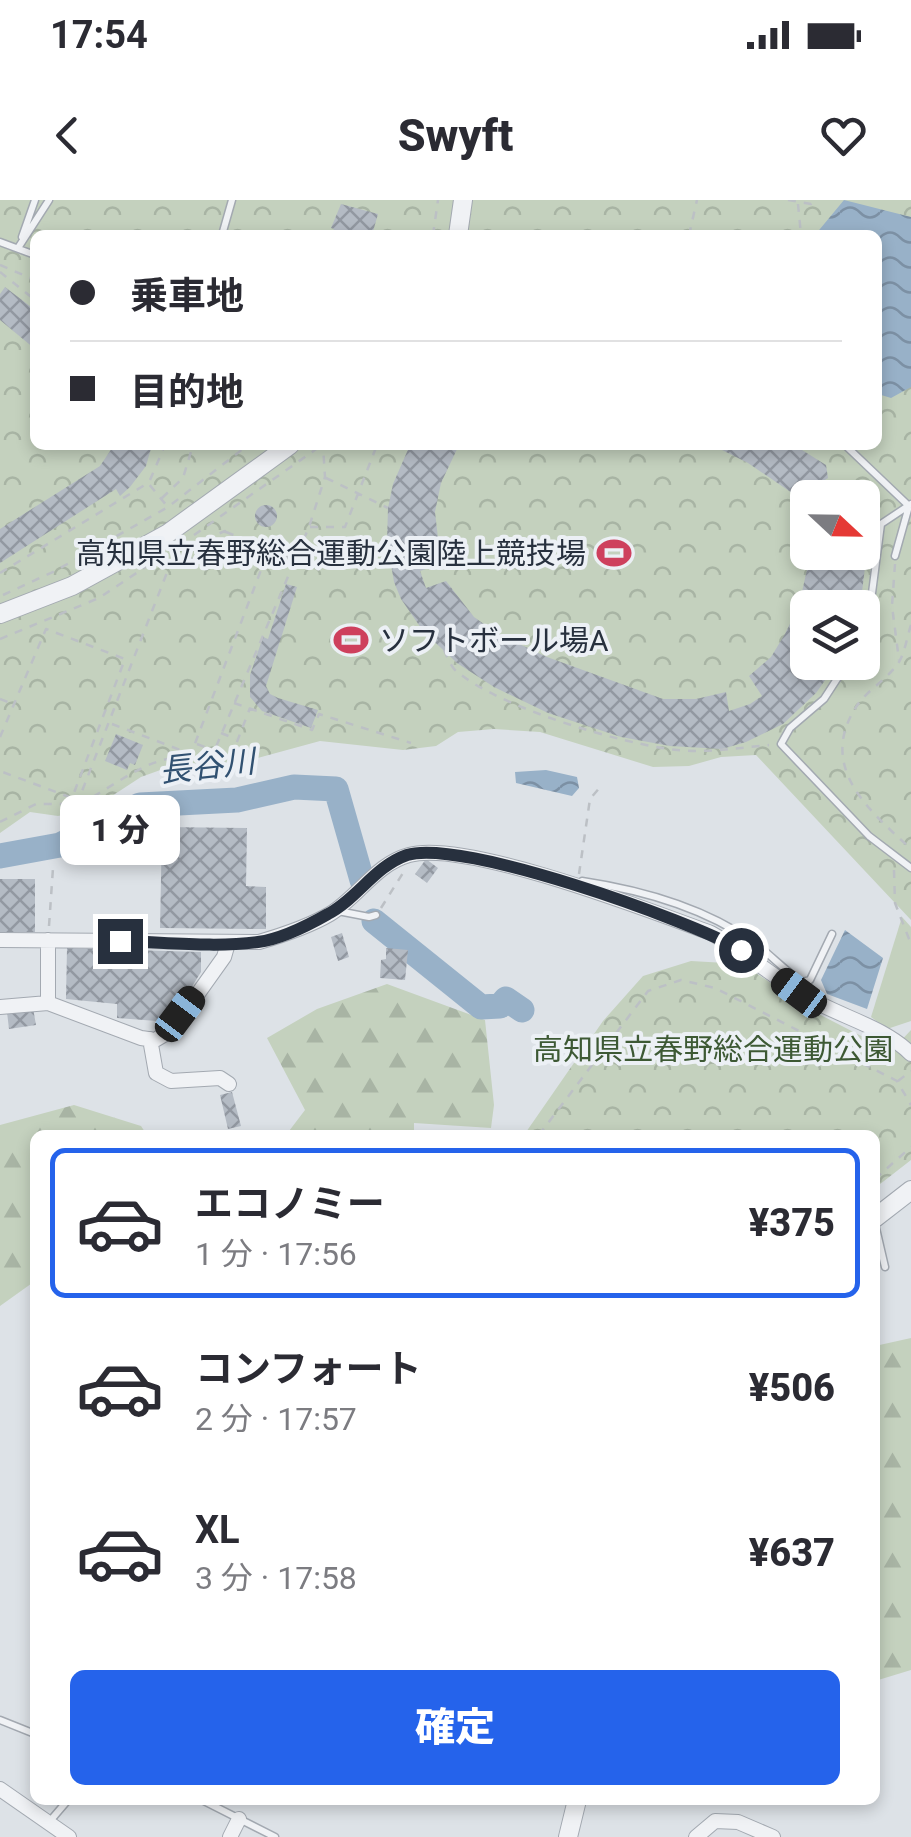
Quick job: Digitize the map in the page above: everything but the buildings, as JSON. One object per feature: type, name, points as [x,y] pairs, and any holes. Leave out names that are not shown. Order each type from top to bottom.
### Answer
[{"type":"street","points":[[459,230],[463,200]]},
{"type":"street","points":[[0,614],[171,543],[284,450]]},
{"type":"street","points":[[0,940],[258,942],[293,932],[335,910],[388,864],[414,854],[448,853],[522,871],[711,933],[799,993],[885,1035],[911,1054]]},
{"type":"street","points":[[48,940],[48,1003]]},
{"type":"street","points":[[0,1007],[48,1003],[150,1039],[172,1030],[224,957],[228,943]]},
{"type":"street","points":[[150,1039],[156,1074],[171,1081],[220,1078],[229,1084]]},
{"type":"street","points":[[880,1217],[911,1190]]},
{"type":"street","points":[[0,1789],[68,1837]]},
{"type":"street","points":[[568,1837],[576,1805]]},
{"type":"street","points":[[230,1837],[239,1819]]},
{"type":"street","points":[[45,1837],[50,1821]]},
{"type":"street","points":[[696,1837],[714,1821],[738,1822],[774,1837]]},
{"type":"lane","points":[[18,248],[36,200]]},
{"type":"lane","points":[[18,248],[49,200]]},
{"type":"lane","points":[[223,230],[232,200]]},
{"type":"lane","points":[[0,242],[30,253]]},
{"type":"lane","points":[[851,450],[910,505]]},
{"type":"lane","points":[[896,556],[910,505]]},
{"type":"lane","points":[[872,590],[881,524],[910,505]]},
{"type":"lane","points":[[836,680],[824,698],[790,728],[781,744],[869,836],[911,868]]},
{"type":"lane","points":[[522,871],[552,872],[654,895],[725,925],[755,943],[802,982],[810,980],[832,934]]},
{"type":"lane","points":[[335,910],[376,915]]},
{"type":"lane","points":[[880,1244],[885,1267]]},
{"type":"lane","points":[[0,1720],[30,1732]]},
{"type":"lane","points":[[50,1821],[64,1805]]},
{"type":"lane","points":[[212,1805],[275,1837]]},
{"type":"path","points":[[434,230],[438,200]]},
{"type":"path","points":[[788,200],[798,204],[812,204],[814,200]]},
{"type":"path","points":[[691,230],[696,201]]},
{"type":"path","points":[[798,204],[801,230]]},
{"type":"path","points":[[0,265],[30,278]]},
{"type":"path","points":[[0,272],[30,296]]},
{"type":"path","points":[[0,574],[148,483],[164,450]]},
{"type":"path","points":[[161,499],[182,478],[191,450]]},
{"type":"path","points":[[0,596],[56,571],[168,508],[242,450]]},
{"type":"path","points":[[210,761],[310,527],[325,477],[322,450]]},
{"type":"path","points":[[310,527],[345,527],[375,450]]},
{"type":"path","points":[[325,477],[388,508]]},
{"type":"path","points":[[148,483],[168,508]]},
{"type":"path","points":[[171,543],[211,566],[225,531]]},
{"type":"path","points":[[171,543],[225,531],[294,559]]},
{"type":"path","points":[[78,804],[171,543]]},
{"type":"path","points":[[109,723],[191,754],[269,549]]},
{"type":"path","points":[[896,556],[892,606],[899,662]]},
{"type":"path","points":[[911,625],[899,662],[856,706],[845,734],[843,756],[847,776],[864,806],[911,849]]},
{"type":"path","points":[[0,737],[46,628],[125,659],[72,798],[0,771]]},
{"type":"path","points":[[444,650],[452,668],[483,687],[554,719],[627,742],[703,751],[781,744]]},
{"type":"path","points":[[0,699],[15,704]]},
{"type":"path","points":[[233,703],[312,730],[319,714],[411,743]]},
{"type":"path","points":[[0,822],[36,804],[78,804],[162,760],[210,761],[241,754],[243,750],[235,747],[250,708]]},
{"type":"path","points":[[222,733],[238,740]]},
{"type":"path","points":[[195,743],[215,750]]},
{"type":"path","points":[[578,880],[590,799],[601,786]]},
{"type":"path","points":[[894,853],[894,902],[911,944]]},
{"type":"path","points":[[376,915],[414,854]]},
{"type":"path","points":[[48,940],[53,868]]},
{"type":"path","points":[[544,1130],[648,992],[681,980],[715,988],[897,1081],[911,1105]]},
{"type":"path","points":[[897,1081],[911,1072]]},
{"type":"path","points":[[880,1175],[911,1147]]},
{"type":"green space","points":[[0,200],[911,200],[911,920],[756,755],[721,757],[689,766],[653,767],[540,732],[494,729],[458,732],[436,746],[403,750],[320,741],[243,762],[177,764],[141,777],[92,809],[58,816],[30,812],[0,833]]},
{"type":"green space","points":[[902,917],[911,927],[911,1021],[887,1029],[871,1017]]},
{"type":"green space","name":"高知県立春野総合運動公園","points":[[691,961],[743,964],[807,1008],[871,1041],[895,1047],[911,1030],[911,1160],[880,1184],[880,1130],[527,1130],[603,1021],[643,976]]},
{"type":"green space","points":[[387,984],[485,1020],[494,1105],[491,1128],[414,1123],[414,1130],[290,1130],[305,1110],[267,1038],[317,1009]]},
{"type":"green space","points":[[74,1105],[144,1130],[30,1130],[30,1285],[0,1306],[0,1125]]},
{"type":"green space","points":[[911,1338],[911,1670],[880,1679],[880,1345]]},
{"type":"water","points":[[844,200],[911,217],[911,387],[891,398],[882,395],[882,230],[819,230]]},
{"type":"water","points":[[546,770],[577,777],[579,788],[572,796],[516,783],[515,772]]},
{"type":"water","points":[[845,930],[883,958],[867,1009],[827,994],[821,980]]},
{"type":"waterway","name":"長谷川","points":[[0,856],[60,845],[140,805],[237,800],[294,787],[336,789],[362,880]]},
{"type":"waterway","name":"長谷川","points":[[374,921],[481,1007],[500,1006],[506,999],[522,1010]]},
{"type":"place","name":"高知県立春野総合運動公園陸上競技場","points":[[614,553]]},
{"type":"place","name":"ソフトボール場A","points":[[351,640]]},
{"type":"route","points":[[120,941],[258,942],[293,932],[332,912],[388,864],[408,855],[435,852],[514,868],[644,908],[711,933],[741,950]]}]
